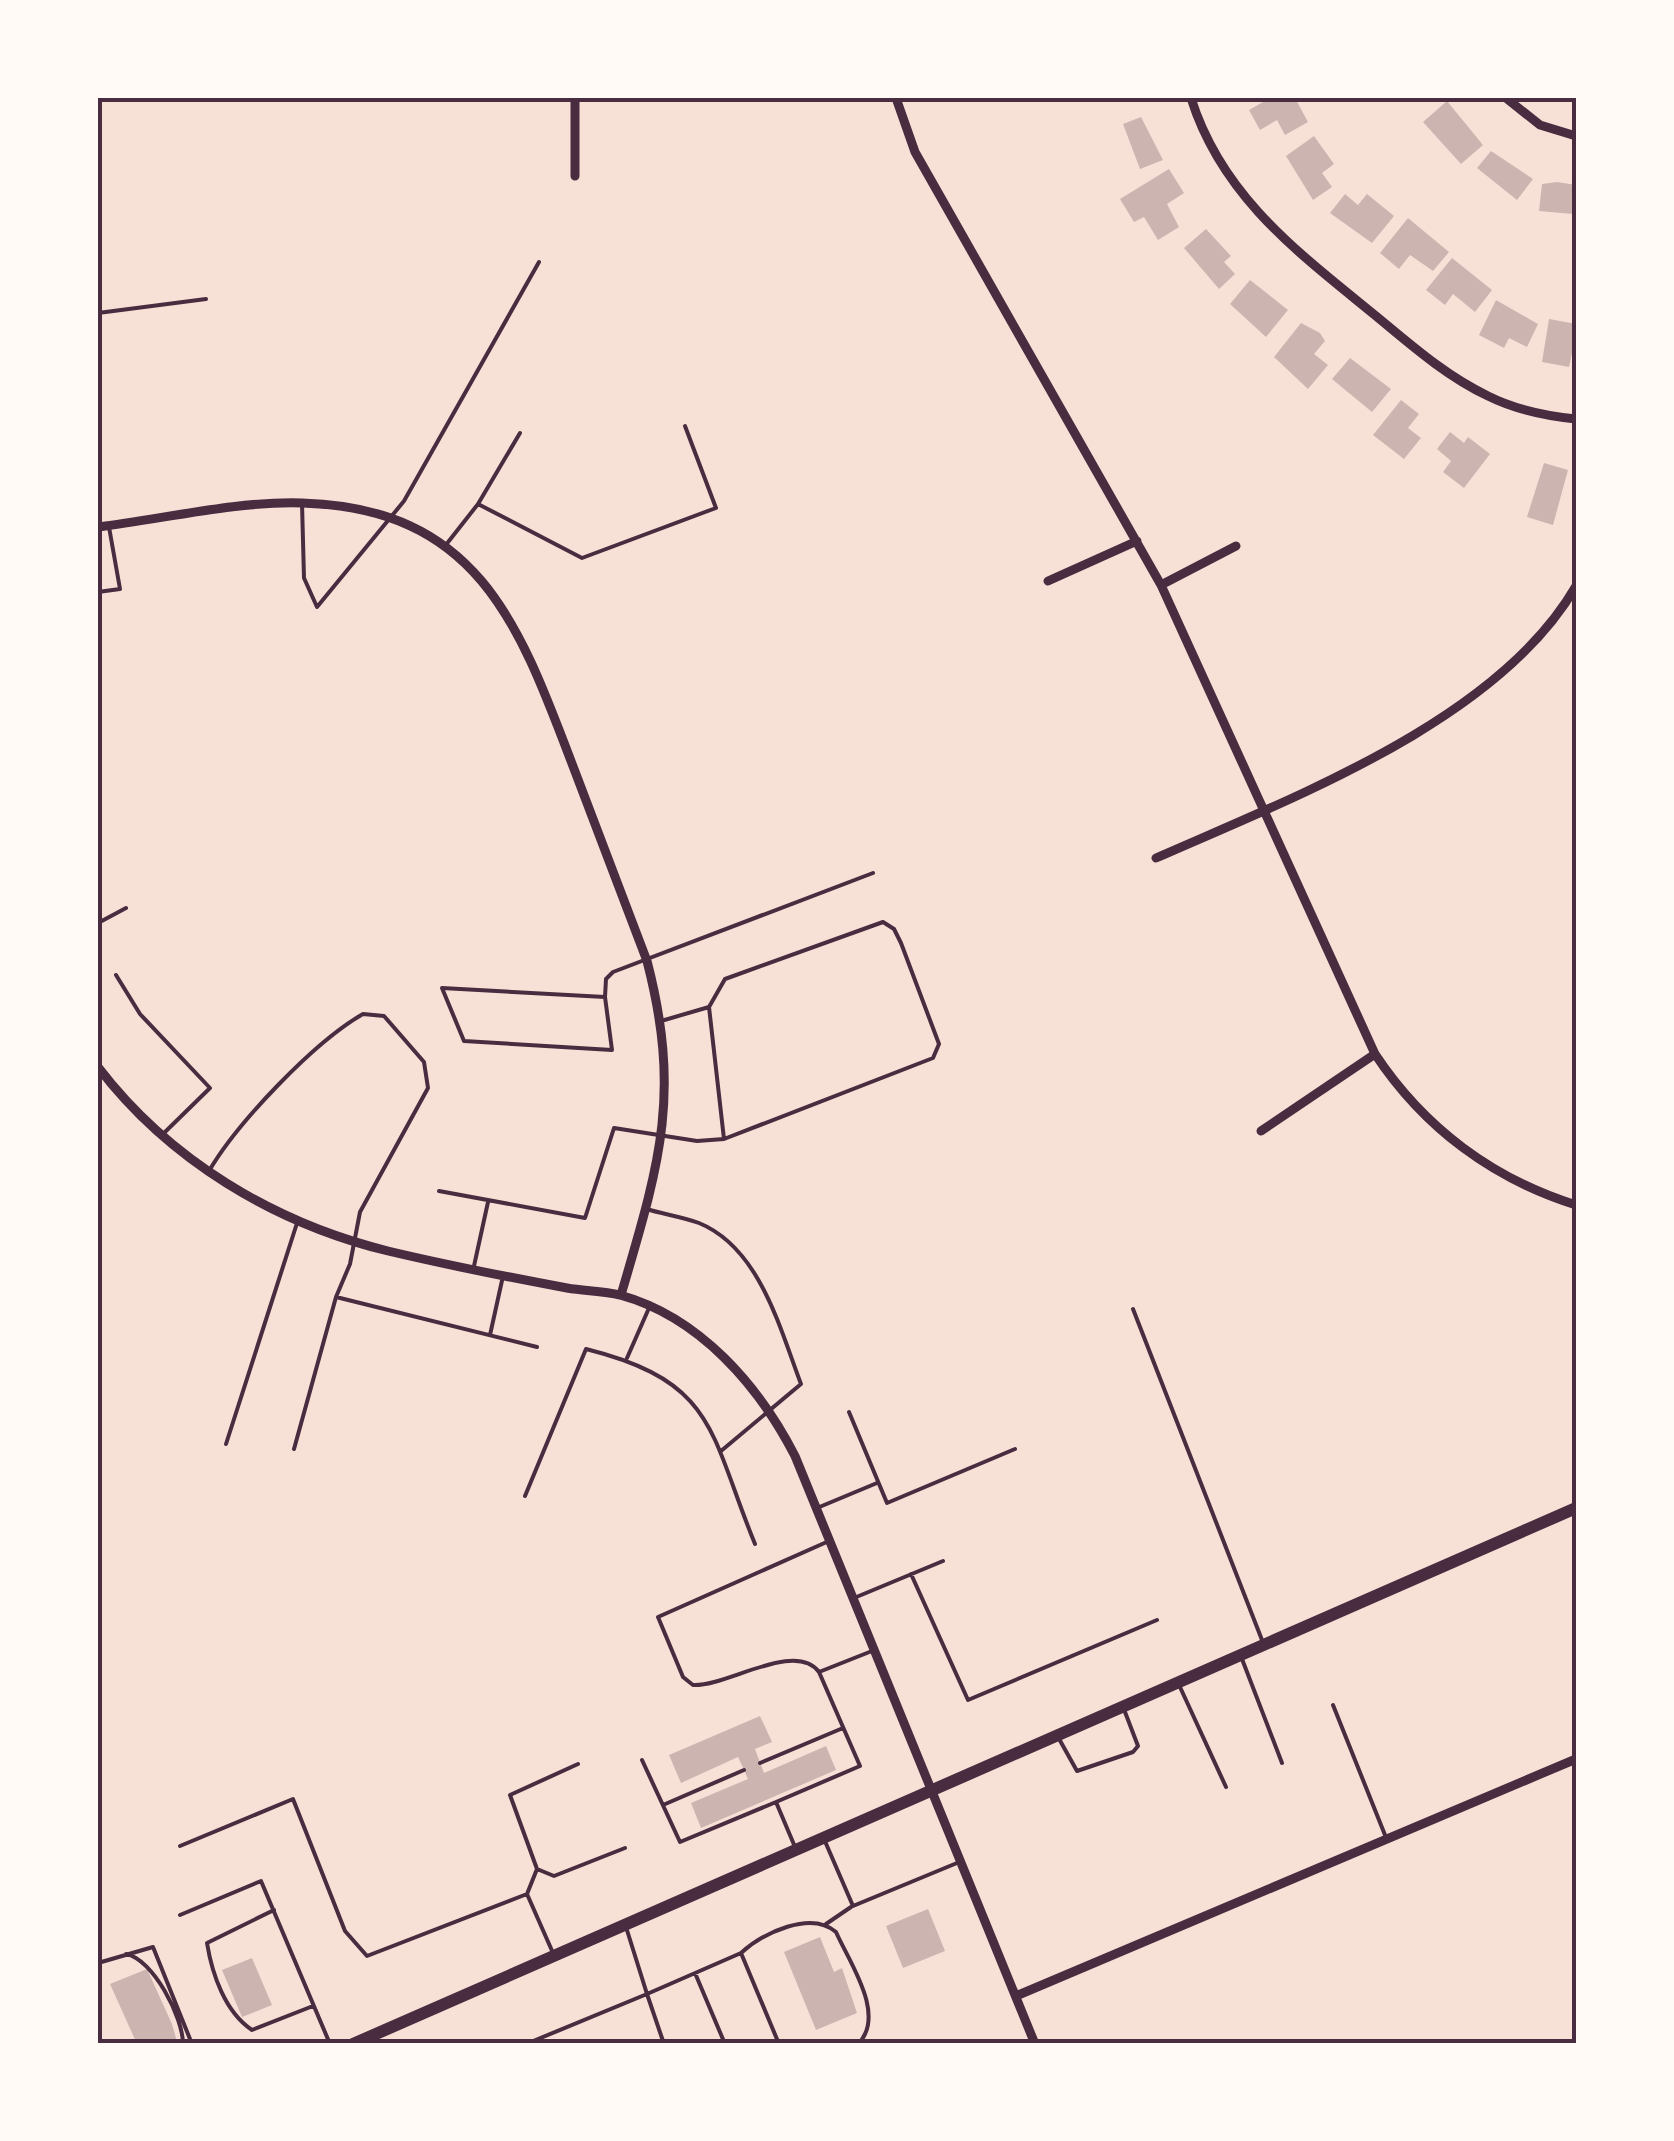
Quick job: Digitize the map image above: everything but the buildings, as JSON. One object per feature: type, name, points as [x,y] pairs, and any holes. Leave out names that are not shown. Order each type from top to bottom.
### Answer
[{"type":"main road","points":[[361,2042],[1576,1508]]},
{"type":"street","points":[[575,98],[575,176]]},
{"type":"street","points":[[896,98],[914,152],[1161,585],[1375,1054],[1413,1104],[1470,1154],[1529,1189],[1576,1206]]},
{"type":"street","points":[[1191,98],[1224,172],[1258,216],[1291,247],[1464,384],[1517,408],[1576,420]]},
{"type":"street","points":[[1506,98],[1540,125],[1576,136]]},
{"type":"street","points":[[103,526],[302,503],[355,509],[388,519],[445,546],[472,568],[517,627],[647,960],[660,1021],[667,1087],[663,1135],[621,1295]]},
{"type":"street","points":[[1048,580],[1137,540]]},
{"type":"street","points":[[1161,585],[1236,546]]},
{"type":"street","points":[[1156,858],[1410,736],[1474,698],[1535,643],[1576,586]]},
{"type":"street","points":[[1261,1131],[1375,1054]]},
{"type":"street","points":[[98,1066],[162,1136],[208,1173],[298,1220],[355,1240],[502,1276],[621,1295],[718,1351],[772,1412],[817,1508],[1036,2044]]},
{"type":"street","points":[[1016,1996],[1576,1759]]},
{"type":"lane","points":[[302,503],[304,578],[317,608],[366,553],[404,501],[539,262]]},
{"type":"lane","points":[[98,313],[206,298]]},
{"type":"lane","points":[[478,504],[582,558],[716,508],[684,426]]},
{"type":"lane","points":[[445,546],[478,504],[520,433]]},
{"type":"lane","points":[[98,592],[120,589],[103,526]]},
{"type":"lane","points":[[606,997],[442,988],[464,1041],[612,1050],[606,980],[612,972],[873,874]]},
{"type":"lane","points":[[98,922],[126,908]]},
{"type":"lane","points":[[439,1191],[585,1218],[614,1128],[697,1141],[724,1139],[934,1058],[939,1044],[894,929],[882,922],[725,979],[710,1007],[724,1139]]},
{"type":"lane","points":[[116,975],[140,1014],[210,1088],[162,1136]]},
{"type":"lane","points":[[660,1021],[710,1007]]},
{"type":"lane","points":[[208,1173],[251,1114],[324,1044],[362,1014],[384,1016],[424,1062],[428,1088],[410,1128],[365,1202],[294,1449]]},
{"type":"lane","points":[[473,1269],[488,1202]]},
{"type":"lane","points":[[646,1209],[699,1223],[738,1252],[756,1279],[801,1384],[772,1412],[719,1452]]},
{"type":"lane","points":[[226,1444],[298,1220]]},
{"type":"lane","points":[[490,1334],[502,1276]]},
{"type":"lane","points":[[336,1298],[538,1347]]},
{"type":"lane","points":[[627,1359],[649,1308]]},
{"type":"lane","points":[[1133,1310],[1264,1644]]},
{"type":"lane","points":[[524,1496],[586,1349],[627,1359],[676,1384],[693,1399],[719,1452],[755,1544]]},
{"type":"lane","points":[[849,1412],[887,1503],[1015,1448]]},
{"type":"lane","points":[[817,1508],[878,1482]]},
{"type":"lane","points":[[642,1760],[680,1842],[860,1766],[819,1672],[809,1662],[790,1661],[693,1685],[683,1676],[658,1617],[830,1541]]},
{"type":"lane","points":[[854,1598],[943,1561]]},
{"type":"lane","points":[[911,1574],[968,1700],[1157,1620]]},
{"type":"lane","points":[[819,1672],[875,1649]]},
{"type":"lane","points":[[1241,1654],[1282,1763]]},
{"type":"lane","points":[[1178,1682],[1226,1787]]},
{"type":"lane","points":[[1334,1704],[1386,1840]]},
{"type":"lane","points":[[1058,1737],[1076,1771],[1133,1752],[1138,1741],[1123,1707]]},
{"type":"lane","points":[[760,1763],[843,1728]]},
{"type":"lane","points":[[555,1957],[527,1894],[537,1869],[510,1794],[578,1764]]},
{"type":"lane","points":[[663,1805],[744,1770]]},
{"type":"lane","points":[[180,1846],[293,1798],[345,1931],[366,1956],[527,1894]]},
{"type":"lane","points":[[776,1802],[797,1852]]},
{"type":"lane","points":[[824,1840],[853,1906]]},
{"type":"lane","points":[[537,1869],[554,1876],[625,1848]]},
{"type":"lane","points":[[826,1924],[853,1906],[961,1862]]},
{"type":"lane","points":[[180,1915],[262,1880],[330,2044]]},
{"type":"lane","points":[[274,1910],[207,1942],[210,1965],[236,2020],[252,2030],[313,2006]]},
{"type":"lane","points":[[526,2044],[807,1921],[826,1924],[836,1932],[868,2004],[870,2021],[858,2044]]},
{"type":"lane","points":[[626,1926],[664,2044]]},
{"type":"lane","points":[[98,1963],[153,1946],[192,2044]]},
{"type":"lane","points":[[741,1953],[778,2044]]},
{"type":"lane","points":[[121,1954],[140,1957],[156,1975],[182,2044]]},
{"type":"lane","points":[[695,1973],[725,2044]]}]
